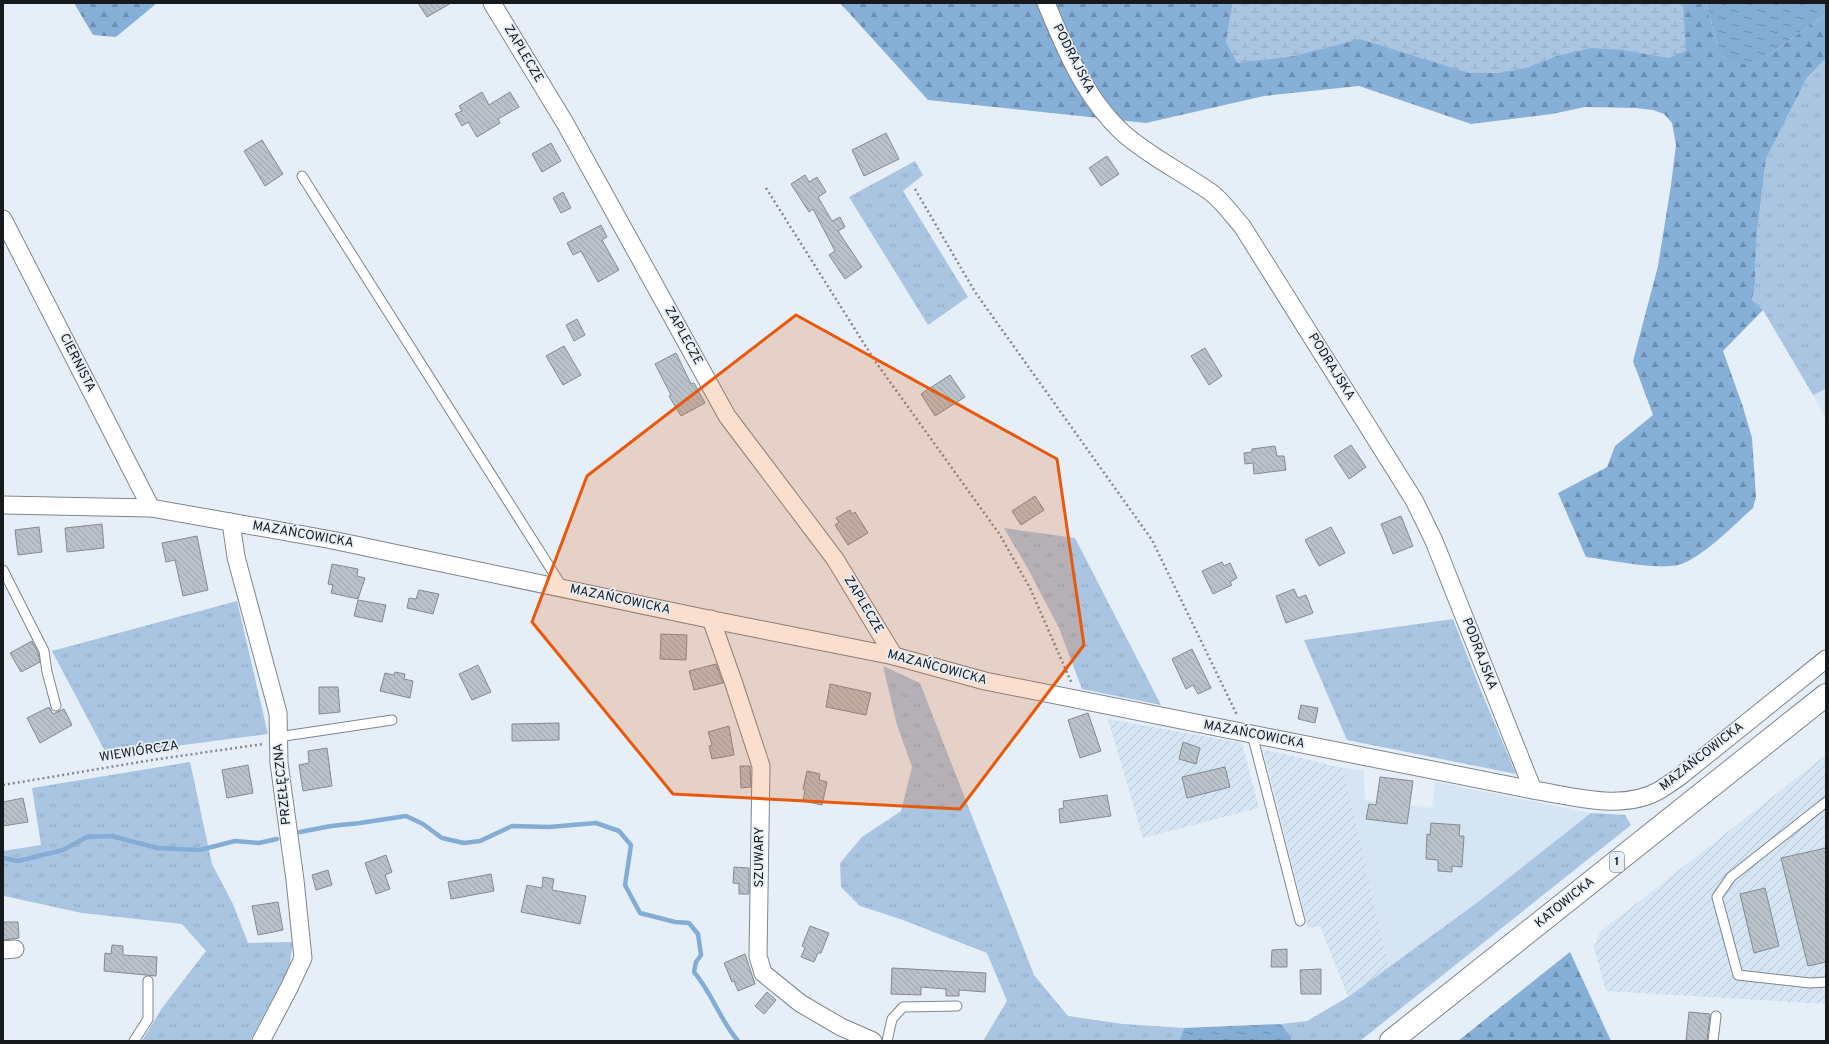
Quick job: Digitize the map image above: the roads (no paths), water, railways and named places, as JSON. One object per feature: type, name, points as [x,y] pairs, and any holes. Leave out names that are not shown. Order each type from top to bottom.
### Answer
[{"type":"main road","name":"KATOWICKA","points":[[1391,1041],[1826,695]]},
{"type":"main road","name":"KATOWICKA","points":[[1796,719],[1826,710]]},
{"type":"street","name":"ZAPLECZE","points":[[492,3],[565,123],[727,416],[835,559],[894,656]]},
{"type":"street","name":"PODRAJSKA","points":[[1046,3],[1064,46],[1089,95],[1122,132],[1150,154],[1210,192],[1242,226],[1414,500],[1434,541],[1533,790]]},
{"type":"street","name":"CIERNISTA","points":[[3,218],[152,508]]},
{"type":"street","name":"MAZAŃCOWICKA","points":[[3,505],[152,508],[332,540],[710,620],[894,656],[985,681],[1533,790],[1601,801],[1622,801],[1643,797],[1660,790],[1678,778],[1826,659]]},
{"type":"street","name":"PRZEŁĘCZNA","points":[[231,522],[236,557],[278,713],[279,763],[295,880],[303,958],[261,1041]]},
{"type":"street","name":"SZUWARY","points":[[710,620],[734,684],[761,766],[758,956],[763,973],[800,1003],[841,1027],[873,1041]]},
{"type":"lane","points":[[302,176],[563,588]]},
{"type":"lane","points":[[3,570],[44,651],[47,672],[56,706]]},
{"type":"lane","points":[[278,739],[392,720]]},
{"type":"lane","points":[[1249,734],[1300,921]]},
{"type":"lane","points":[[1826,802],[1732,877],[1717,897],[1738,975],[1810,983],[1826,982]]},
{"type":"lane","points":[[134,1041],[148,1019],[148,981]]},
{"type":"lane","points":[[887,1041],[892,1019],[903,1007],[957,1006]]},
{"type":"lane","points":[[1713,1041],[1716,1016]]},
{"type":"water","points":[[1706,3],[1826,3],[1826,14],[1767,56],[1745,64],[1731,62],[1718,47]]},
{"type":"water","points":[[1281,1024],[1291,1037],[1291,1041],[1180,1040],[1184,1028]]},
{"type":"waterway","points":[[300,832],[331,826],[406,816],[423,824],[442,838],[464,843],[480,841],[512,826],[549,827],[596,823],[619,831],[631,845],[625,885],[640,913],[675,922],[689,923],[698,934],[701,955],[696,962],[694,972],[738,1041]]},
{"type":"waterway","points":[[3,858],[18,861],[63,850],[87,837],[111,836],[158,848],[200,850],[235,841],[259,843],[277,839]]}]
